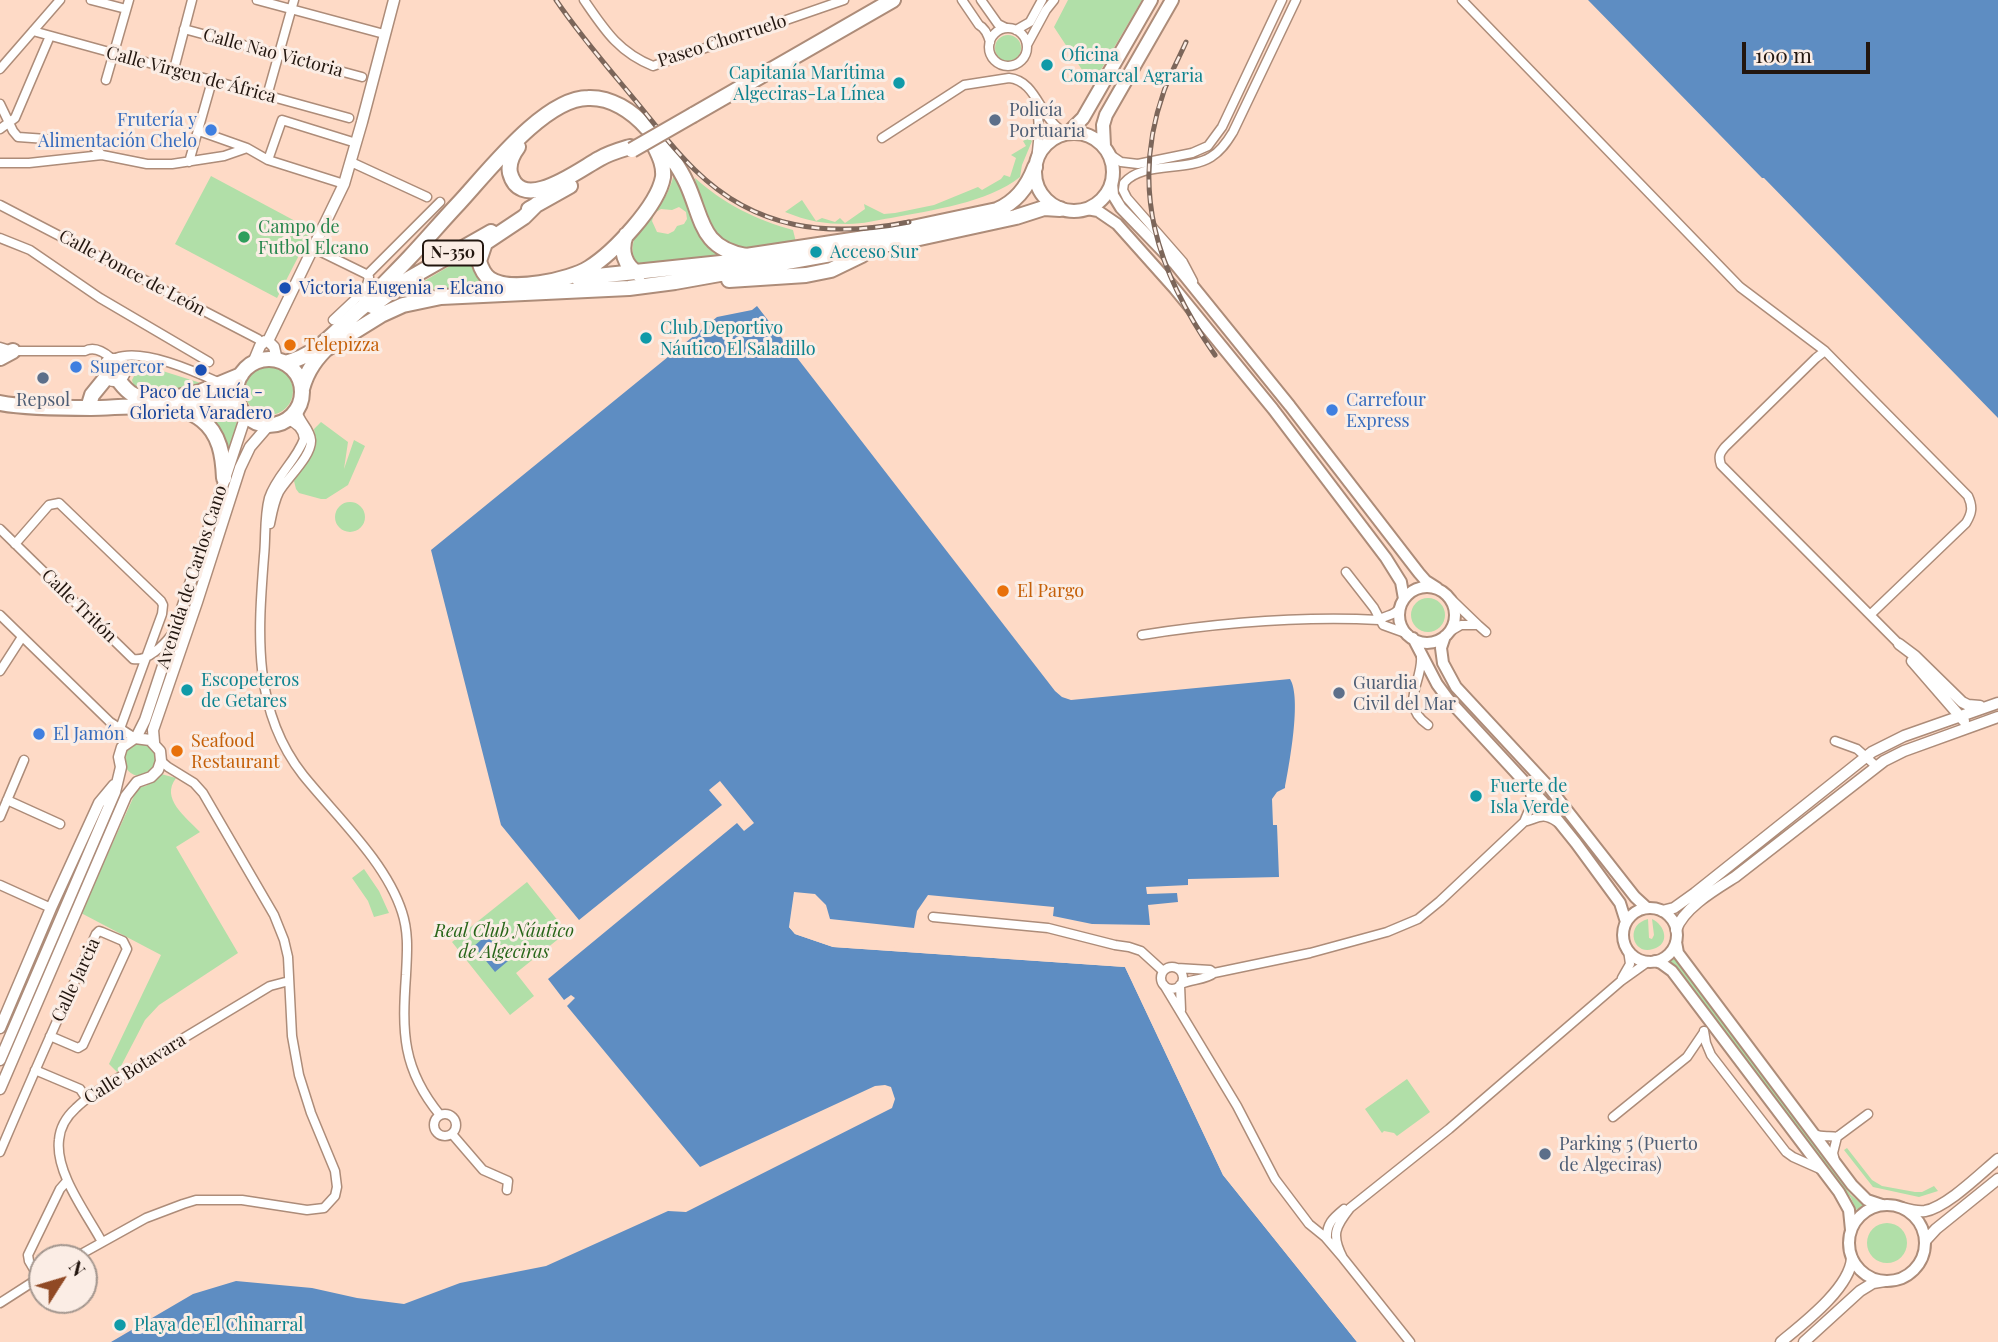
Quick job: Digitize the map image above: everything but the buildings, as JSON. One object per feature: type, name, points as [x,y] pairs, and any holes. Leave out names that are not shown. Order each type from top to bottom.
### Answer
[{"type":"highway","name":"N-350","points":[[253,363],[264,359],[281,362],[297,360],[312,353],[365,304],[411,274],[893,0]]},
{"type":"highway","name":"N-350","points":[[692,113],[875,4]]},
{"type":"highway","points":[[365,304],[520,136],[552,111],[586,97],[622,106],[642,121],[681,172],[701,225],[710,239],[726,252],[746,256],[865,238],[996,210],[1010,203],[1024,188],[1035,164]]},
{"type":"highway","points":[[551,281],[589,269],[609,253],[658,194],[663,176],[662,161],[646,134],[624,114],[595,104],[580,104],[568,109],[539,128],[512,155],[509,169],[514,181],[525,190],[535,191],[554,185],[602,157],[631,148]]},
{"type":"highway","name":"N-350","points":[[292,415],[300,404],[309,370],[326,349],[380,300],[410,278],[631,148]]},
{"type":"highway","points":[[537,204],[524,217],[485,243],[479,261],[486,277],[493,282],[519,285],[738,261],[746,256]]},
{"type":"highway","points":[[326,349],[381,315],[403,305],[430,299],[629,288],[719,276],[1016,218],[1044,208],[1060,209]]},
{"type":"highway","points":[[629,231],[624,240],[624,251],[629,267],[635,272],[661,280],[726,273]]},
{"type":"highway","points":[[675,282],[784,278],[831,270],[879,246]]},
{"type":"highway","points":[[784,278],[801,260]]},
{"type":"highway","points":[[281,362],[298,377],[302,389]]},
{"type":"highway","points":[[161,404],[222,384],[241,375],[253,363]]},
{"type":"highway","points":[[89,408],[92,395],[109,375],[136,397],[159,397],[161,404]]},
{"type":"highway","points":[[241,375],[236,389],[242,410]]},
{"type":"highway","points":[[0,403],[89,408],[223,401],[242,410],[257,423],[269,425],[292,415]]},
{"type":"highway","points":[[161,404],[192,414],[208,425],[220,446],[224,478]]},
{"type":"main road","points":[[1112,183],[1100,202],[1087,209],[1073,212],[1060,209],[1047,201],[1039,190],[1035,178],[1035,164],[1047,143],[1067,133],[1083,118],[1151,0]]},
{"type":"main road","points":[[1172,0],[1103,125],[1106,150],[1113,168],[1113,194],[1121,208],[1175,264],[1290,406],[1419,573],[1451,599],[1455,616],[1441,648],[1445,669],[1456,687],[1548,786],[1635,897],[1647,908],[1662,911],[1671,919],[1678,953],[1860,1193],[1867,1200],[1903,1208],[1919,1221],[1925,1241],[1923,1255],[1916,1267],[1899,1279],[1885,1281],[1865,1274],[1852,1258],[1849,1244],[1851,1218],[1846,1203],[1829,1178],[1672,971],[1661,963],[1637,958],[1628,950],[1623,933],[1626,922],[1634,913],[1647,908]]},
{"type":"main road","points":[[1067,133],[1083,133],[1096,139],[1106,150]]},
{"type":"main road","points":[[1087,209],[1107,216],[1129,236],[1179,294],[1265,399],[1386,558],[1401,582],[1401,625],[1437,684],[1560,823],[1614,893],[1623,909],[1626,922]]},
{"type":"main road","points":[[1402,603],[1410,593],[1420,588],[1437,589]]},
{"type":"main road","points":[[1410,636],[1429,642],[1447,634]]},
{"type":"main road","points":[[1652,961],[1665,956],[1676,936]]},
{"type":"main road","points":[[1851,1230],[1863,1213],[1882,1205]]},
{"type":"street","points":[[0,69],[60,0]]},
{"type":"street","points":[[91,0],[127,5],[106,80]]},
{"type":"street","points":[[174,69],[192,0]]},
{"type":"street","points":[[257,0],[384,34]]},
{"type":"street","points":[[267,96],[294,0]]},
{"type":"street","points":[[253,363],[344,184],[394,0]]},
{"type":"street","name":"Paseo Chorruelo","points":[[584,0],[621,48],[653,66],[844,0]]},
{"type":"street","points":[[962,0],[988,36],[993,58],[1005,66],[1019,63],[1026,55],[1027,45],[1054,0]]},
{"type":"street","points":[[981,0],[998,24],[1016,30],[1024,36],[1027,45]]},
{"type":"street","points":[[1016,30],[1030,22],[1042,0]]},
{"type":"street","points":[[1106,150],[1121,162],[1138,164],[1192,153],[1208,146],[1222,127],[1282,0]]},
{"type":"street","points":[[1201,296],[1184,262],[1124,194],[1124,183],[1133,175],[1201,161],[1219,151],[1233,132],[1296,0]]},
{"type":"street","points":[[1462,0],[1740,287],[1825,351],[1968,496],[1972,506],[1966,523],[1871,614]]},
{"type":"street","points":[[990,42],[997,32],[1006,28]]},
{"type":"street","name":"Calle Nao Victoria","points":[[184,29],[362,77]]},
{"type":"street","name":"Calle Virgen de África","points":[[33,31],[349,118]]},
{"type":"street","points":[[0,129],[15,118],[50,36]]},
{"type":"street","points":[[882,138],[964,85],[1016,78],[1031,91],[1040,108],[1057,129],[1067,133]]},
{"type":"street","points":[[189,162],[200,131],[212,81]]},
{"type":"street","points":[[0,104],[18,137],[89,142],[102,155]]},
{"type":"street","points":[[1035,164],[1040,108]]},
{"type":"street","points":[[268,160],[282,120],[356,143]]},
{"type":"street","points":[[200,131],[247,148],[268,160],[344,184]]},
{"type":"street","points":[[0,163],[29,163],[102,155],[147,164],[172,164],[224,156],[247,148]]},
{"type":"street","points":[[351,162],[427,197]]},
{"type":"street","points":[[368,275],[439,202]]},
{"type":"street","name":"Calle Ponce de León","points":[[0,205],[265,342]]},
{"type":"street","name":"Calle Ponce de León","points":[[0,238],[30,250],[100,298],[209,362]]},
{"type":"street","points":[[313,248],[368,275]]},
{"type":"street","points":[[333,320],[366,289],[368,275]]},
{"type":"street","points":[[265,342],[274,347],[281,362]]},
{"type":"street","points":[[4,352],[95,349],[122,362],[126,369],[125,376],[109,375],[94,356],[85,351]]},
{"type":"street","points":[[1825,351],[1719,453],[1721,465],[1899,644],[1922,663],[1941,687],[1963,707],[1967,721]]},
{"type":"street","points":[[113,358],[133,355],[157,360],[193,371],[222,384]]},
{"type":"street","points":[[109,375],[113,358]]},
{"type":"street","name":"Avenida de Carlos Cano","points":[[135,738],[145,720],[177,627],[224,478],[242,410]]},
{"type":"street","points":[[292,415],[304,439],[270,496],[267,509],[260,618],[262,678],[273,721],[302,773],[375,862],[394,892],[406,933],[403,1024],[408,1056],[424,1094],[439,1115]]},
{"type":"street","name":"Avenida de Carlos Cano","points":[[154,742],[153,730],[235,479],[250,447],[269,425]]},
{"type":"street","points":[[15,544],[49,505],[55,502],[62,504],[161,601],[162,614],[119,731],[122,747],[119,757],[121,767],[127,775],[141,780]]},
{"type":"street","name":"Calle Tritón","points":[[0,529],[133,659],[145,658]]},
{"type":"street","points":[[1346,572],[1374,608],[1383,625],[1410,636]]},
{"type":"street","points":[[1451,599],[1486,632]]},
{"type":"street","points":[[1142,635],[1183,629],[1326,618],[1379,620],[1392,615],[1402,603]]},
{"type":"street","points":[[0,615],[119,731],[154,742],[160,751],[161,761],[156,773],[134,785],[126,796],[0,1089]]},
{"type":"street","points":[[1447,634],[1461,625],[1478,625]]},
{"type":"street","points":[[145,658],[167,641],[177,627]]},
{"type":"street","points":[[0,671],[22,637]]},
{"type":"street","points":[[1421,654],[1420,673],[1413,687],[1414,707],[1428,725]]},
{"type":"street","points":[[1941,687],[1968,705],[1975,707],[1995,704]]},
{"type":"street","points":[[1941,687],[1947,721]]},
{"type":"street","points":[[1676,936],[1682,916],[1876,766],[1967,721],[1995,704]]},
{"type":"street","points":[[1662,911],[1674,908],[1867,756],[1904,736],[1947,721],[1998,717]]},
{"type":"street","points":[[122,747],[135,738]]},
{"type":"street","points":[[1835,741],[1857,749],[1876,766]]},
{"type":"street","points":[[0,817],[24,760]]},
{"type":"street","points":[[98,1244],[161,1212],[196,1200],[242,1200],[307,1210],[324,1208],[330,1203],[337,1187],[331,1161],[299,1075],[292,1036],[288,957],[274,915],[203,793],[186,777],[161,761]]},
{"type":"street","points":[[0,1060],[115,792],[121,767]]},
{"type":"street","points":[[156,773],[179,774]]},
{"type":"street","points":[[0,1028],[99,803],[117,782]]},
{"type":"street","points":[[1524,822],[1532,803],[1529,786]]},
{"type":"street","points":[[7,800],[61,824]]},
{"type":"street","points":[[1164,985],[1171,989],[1214,973],[1310,953],[1409,924],[1440,901],[1524,822],[1546,816],[1560,823]]},
{"type":"street","points":[[0,886],[51,908]]},
{"type":"street","points":[[933,916],[1048,928],[1141,951],[1163,971]]},
{"type":"street","name":"Calle Jarcia","points":[[0,1152],[35,1070],[50,1036],[96,933],[102,932],[123,941],[127,949],[83,1045],[78,1048],[50,1036]]},
{"type":"street","points":[[1621,981],[1630,964],[1628,950]]},
{"type":"street","points":[[1343,1258],[1337,1247],[1336,1230],[1350,1208],[1449,1129],[1621,981],[1652,961]]},
{"type":"street","points":[[1214,973],[1210,970],[1169,967],[1163,971],[1161,979],[1237,1106],[1275,1179],[1309,1224],[1343,1258],[1410,1342]]},
{"type":"street","points":[[1177,968],[1183,977],[1181,1010]]},
{"type":"street","name":"Calle Botavara","points":[[102,1242],[67,1181],[61,1163],[59,1138],[62,1125],[68,1116],[86,1098],[270,986],[289,981]]},
{"type":"street","points":[[1702,1012],[1706,1043],[1716,1062],[1786,1152],[1816,1167],[1829,1178]]},
{"type":"street","points":[[1613,1117],[1687,1057],[1704,1031]]},
{"type":"street","points":[[1696,1046],[1713,1040],[1726,1042]]},
{"type":"street","points":[[35,1070],[80,1089],[86,1098]]},
{"type":"street","points":[[448,1113],[456,1120],[456,1128],[452,1134],[442,1135],[436,1131],[435,1121],[439,1115],[448,1113]]},
{"type":"street","points":[[1835,1161],[1833,1153],[1837,1138],[1868,1114]]},
{"type":"street","points":[[452,1134],[483,1170],[508,1181],[507,1190]]},
{"type":"street","points":[[1814,1134],[1837,1138]]},
{"type":"street","points":[[1903,1208],[1916,1212],[1926,1211],[1942,1204],[1998,1160]]},
{"type":"street","points":[[1925,1241],[1998,1179]]},
{"type":"street","points":[[33,1244],[60,1189],[67,1181]]},
{"type":"street","points":[[1296,1207],[1309,1220],[1321,1224],[1350,1208]]},
{"type":"street","points":[[1326,1239],[1331,1220]]},
{"type":"street","points":[[1781,1342],[1840,1288],[1849,1272],[1852,1258]]},
{"type":"street","points":[[1804,1342],[1860,1291],[1873,1283],[1885,1281]]},
{"type":"street","points":[[0,1303],[28,1285]]},
{"type":"green space","points":[[1068,0],[1142,0],[1092,85],[1054,27]]},
{"type":"green space","points":[[1008,35],[1017,39],[1021,48],[1017,57],[1008,61],[999,57],[995,48],[999,39]]},
{"type":"green space","points":[[1029,138],[1032,141],[1020,177],[992,193],[959,204],[870,222],[854,224],[816,221],[822,218],[835,222],[840,218],[845,223],[865,209],[864,204],[884,214],[895,213],[934,205],[978,187],[982,190],[1004,175],[1010,177],[1016,158],[1011,155],[1026,146],[1023,141]]},
{"type":"green space","points":[[674,175],[697,231],[703,241],[722,257],[718,260],[636,263],[633,253],[635,237],[663,201]],"holes":[[[679,207],[686,212],[687,219],[684,224],[677,226],[674,231],[668,234],[657,232],[652,221],[654,213],[661,209],[672,210]]]},
{"type":"green space","name":"Campo de Futbol Elcano","points":[[211,176],[312,230],[277,298],[175,244]]},
{"type":"green space","points":[[695,178],[717,196],[741,210],[793,230],[796,242],[746,248],[726,242],[707,218]]},
{"type":"green space","points":[[802,200],[816,221],[801,218],[785,212]]},
{"type":"green space","points":[[465,257],[472,259],[477,275],[489,288],[437,292],[413,297],[387,307],[392,300]]},
{"type":"green space","points":[[141,367],[153,368],[204,384],[169,392],[142,391],[134,388],[132,380]]},
{"type":"green space","points":[[269,367],[286,374],[293,391],[286,408],[269,415],[252,408],[245,391],[252,374]]},
{"type":"green space","points":[[208,405],[232,409],[237,420],[226,456],[189,409]]},
{"type":"green space","points":[[321,422],[348,442],[344,469],[354,440],[365,446],[348,485],[326,499],[299,493],[294,481],[315,448],[314,429]]},
{"type":"green space","points":[[350,502],[361,506],[365,517],[361,528],[350,532],[339,528],[335,517],[339,506]]},
{"type":"green space","points":[[1428,598],[1440,603],[1445,615],[1440,627],[1428,632],[1416,627],[1411,615],[1416,603]]},
{"type":"green space","points":[[140,744],[151,749],[156,760],[151,771],[140,776],[129,771],[124,760],[129,749]]},
{"type":"green space","points":[[161,774],[176,778],[171,793],[173,800],[182,814],[200,832],[176,847],[238,953],[159,1005],[145,1020],[120,1068],[122,1069],[117,1072],[109,1064],[161,955],[81,913],[138,787],[146,786]]},
{"type":"green space","points":[[364,869],[379,891],[389,913],[374,917],[368,901],[352,878]]},
{"type":"green space","name":"Real Club Náutico de Algeciras","points":[[527,882],[567,932],[516,973],[534,996],[510,1015],[452,942]]},
{"type":"green space","points":[[1648,919],[1649,938],[1652,939],[1654,935],[1652,919],[1663,930],[1664,939],[1659,947],[1646,950],[1636,944],[1634,933],[1641,922]]},
{"type":"green space","points":[[1674,957],[1851,1195],[1863,1205],[1856,1210],[1851,1198],[1670,961]]},
{"type":"green space","points":[[1407,1079],[1430,1112],[1397,1136],[1384,1131],[1382,1133],[1365,1109]]},
{"type":"green space","points":[[1847,1148],[1872,1180],[1882,1186],[1922,1192],[1934,1186],[1938,1191],[1919,1197],[1873,1187],[1844,1150]]},
{"type":"green space","points":[[1887,1223],[1895,1224],[1901,1229],[1906,1235],[1906,1251],[1901,1257],[1895,1262],[1887,1263],[1879,1262],[1873,1257],[1868,1251],[1867,1243],[1868,1235],[1873,1229],[1879,1224]]},
{"type":"water","points":[[1588,0],[1998,0],[1998,418],[1764,178]]},
{"type":"water","points":[[757,306],[1062,697],[1071,700],[1290,679],[1295,701],[1294,732],[1285,788],[1277,792],[1272,799],[1273,825],[1277,825],[1279,877],[1188,879],[1188,885],[1146,887],[1147,894],[1177,893],[1178,902],[1148,905],[1150,925],[1092,924],[1053,916],[1054,907],[928,895],[917,911],[914,928],[830,919],[826,905],[815,894],[794,892],[789,927],[795,934],[833,947],[1125,967],[1223,1175],[1357,1342],[111,1342],[193,1294],[236,1281],[312,1288],[357,1298],[404,1304],[460,1283],[546,1266],[668,1211],[686,1212],[892,1108],[895,1099],[891,1087],[875,1086],[700,1167],[567,1006],[575,998],[571,995],[564,1000],[548,979],[737,823],[744,831],[754,823],[720,781],[709,790],[722,805],[579,920],[501,825],[431,550],[717,317],[752,310]]},
{"type":"water","points":[[487,935],[508,961],[495,972],[474,946]]},
{"type":"pier","points":[[793,926],[797,931],[833,943],[1127,965],[1226,1173],[1360,1342],[1357,1342],[1223,1175],[1125,967],[833,947],[795,934],[789,927]]},
{"type":"railway","points":[[556,0],[596,54],[680,154],[718,190],[743,206],[768,217],[822,228],[850,229],[909,222]]},
{"type":"railway","points":[[1186,42],[1166,85],[1154,127],[1149,162],[1150,196],[1155,229],[1165,262],[1178,293],[1215,355]]},
{"type":"place","name":"Oficina Comarcal Agraria","points":[[1047,65]]},
{"type":"place","name":"Capitanía Marítima Algeciras-La Línea","points":[[899,83]]},
{"type":"place","name":"Policía Portuaria","points":[[995,120]]},
{"type":"place","name":"Frutería y Alimentación Chelo","points":[[211,130]]},
{"type":"place","name":"Campo de Futbol Elcano","points":[[244,237]]},
{"type":"place","name":"Acceso Sur","points":[[816,252]]},
{"type":"place","name":"Victoria Eugenia - Elcano","points":[[285,288]]},
{"type":"place","name":"Club Deportivo Náutico El Saladillo","points":[[646,338]]},
{"type":"place","name":"Telepizza","points":[[290,345]]},
{"type":"place","name":"Supercor","points":[[76,367]]},
{"type":"place","name":"Paco de Lucía - Glorieta Varadero","points":[[201,370]]},
{"type":"place","name":"Repsol","points":[[43,378]]},
{"type":"place","name":"Carrefour Express","points":[[1332,410]]},
{"type":"place","name":"El Pargo","points":[[1003,591]]},
{"type":"place","name":"Escopeteros de Getares","points":[[187,690]]},
{"type":"place","name":"Guardia Civil del Mar","points":[[1339,693]]},
{"type":"place","name":"El Jamón","points":[[39,734]]},
{"type":"place","name":"Seafood Restaurant","points":[[177,751]]},
{"type":"place","name":"Fuerte de Isla Verde","points":[[1476,796]]},
{"type":"place","name":"Parking 5 (Puerto de Algeciras)","points":[[1545,1154]]},
{"type":"place","name":"Playa de El Chinarral","points":[[120,1325]]}]
